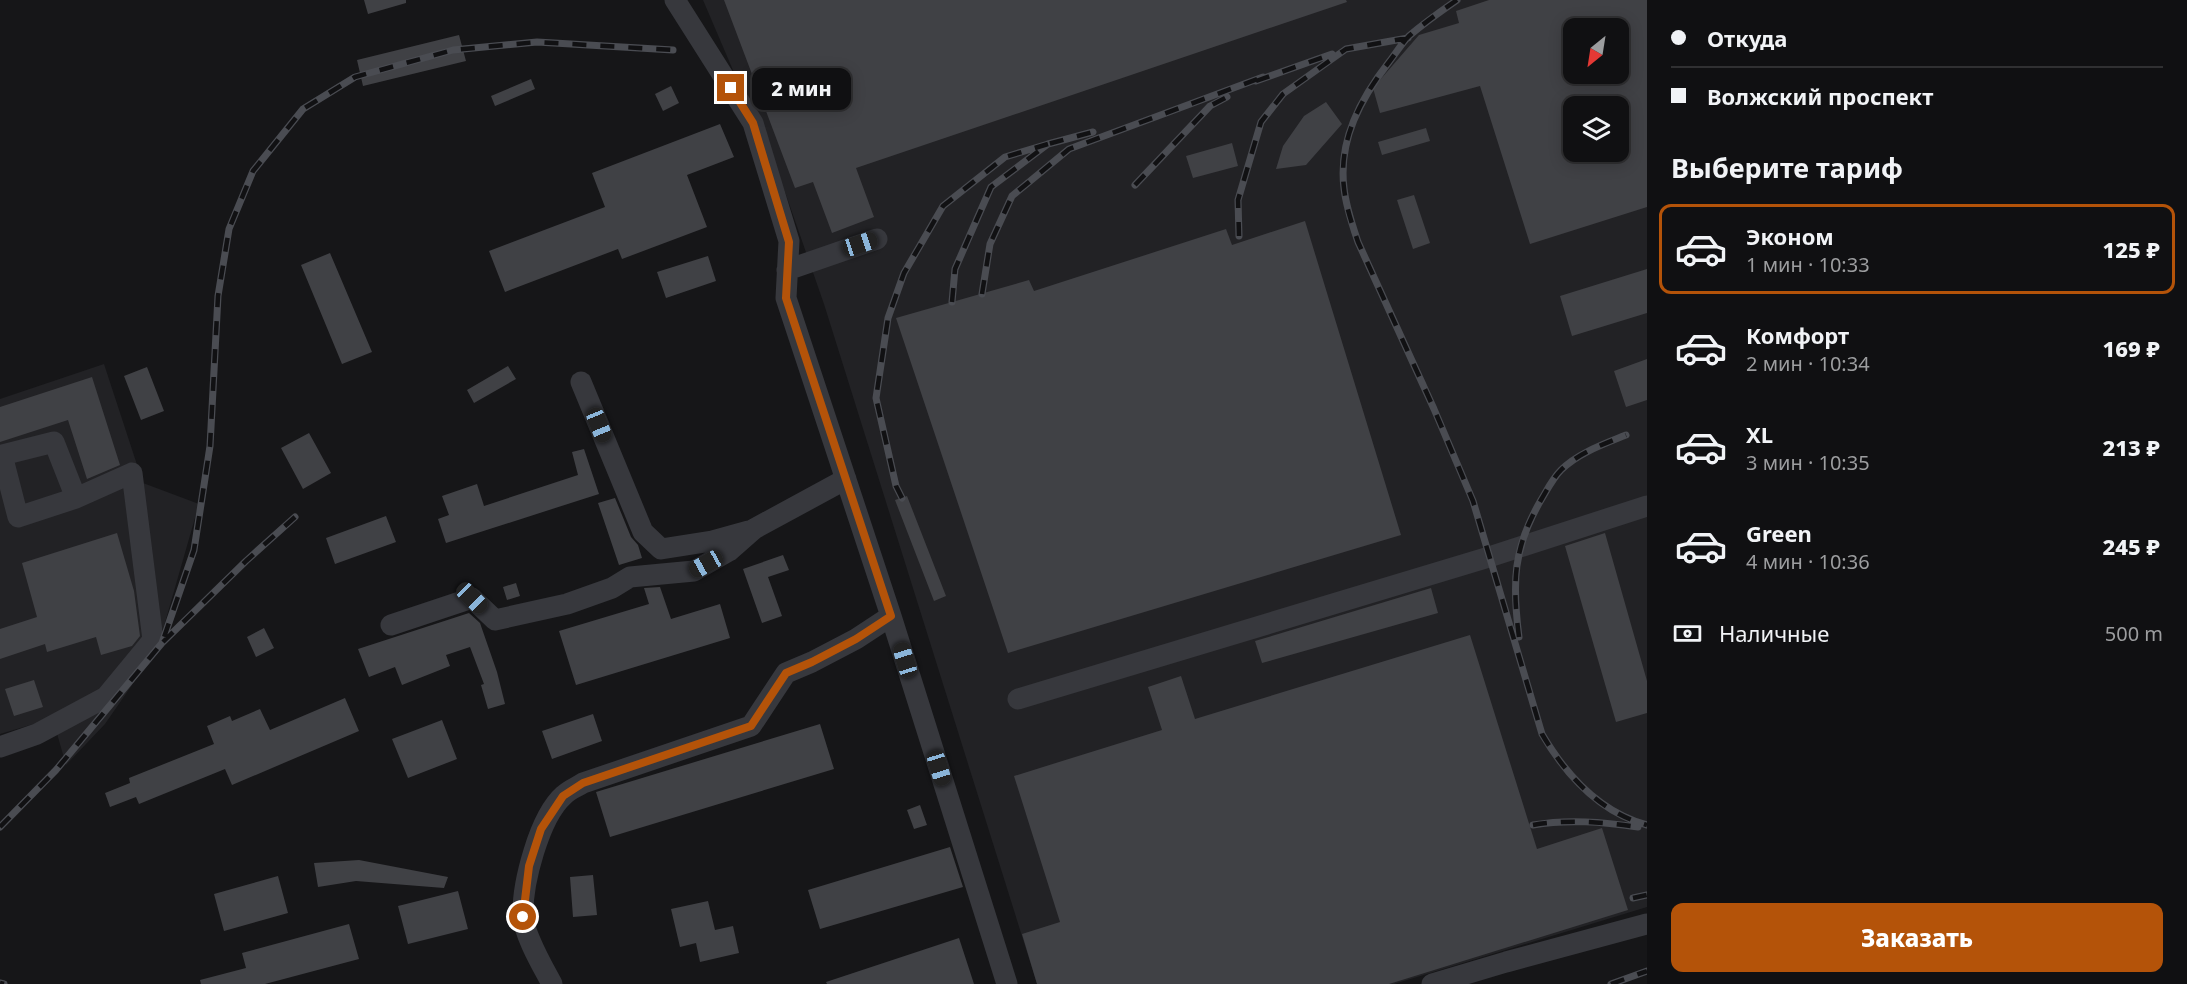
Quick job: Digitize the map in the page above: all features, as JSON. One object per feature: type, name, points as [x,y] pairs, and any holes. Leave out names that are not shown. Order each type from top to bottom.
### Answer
[{"type":"street","points":[[675,0],[753,123],[789,242],[786,298],[891,616],[1006,984]]},
{"type":"street","points":[[788,270],[877,239]]},
{"type":"street","points":[[581,382],[643,532],[661,549],[712,541],[754,529],[846,479]]},
{"type":"street","points":[[0,747],[37,734],[106,697],[153,640],[132,473],[76,498]]},
{"type":"street","points":[[1018,699],[1489,557],[1647,506]]},
{"type":"street","points":[[391,625],[472,598],[495,620],[567,604],[612,588],[630,577],[693,571],[729,551],[754,529]]},
{"type":"street","points":[[552,984],[535,950],[523,917],[529,866],[541,829],[563,796],[583,783],[751,726],[786,673],[856,639],[891,616]]},
{"type":"street","points":[[1432,984],[1647,924]]},
{"type":"shaded area","points":[[703,0],[1647,0],[1647,907],[1394,984],[1037,984],[824,304],[785,192]]},
{"type":"shaded area","points":[[104,364],[143,483],[199,504],[164,626],[143,669],[105,724],[66,765],[54,723],[44,721],[0,734],[0,399]]},
{"type":"building","points":[[364,0],[406,0],[406,3],[368,14]]},
{"type":"building","points":[[724,0],[1346,0],[1347,2],[856,168],[874,217],[832,233],[813,182],[795,188]]},
{"type":"building","points":[[1489,0],[1647,0],[1647,207],[1530,244],[1480,86],[1380,113],[1373,88],[1419,35],[1459,23],[1456,11]]},
{"type":"building","points":[[459,35],[466,61],[363,86],[357,60]]},
{"type":"building","points":[[531,79],[535,89],[495,106],[491,96]]},
{"type":"building","points":[[671,86],[679,103],[663,111],[655,94]]},
{"type":"building","points":[[1326,102],[1342,124],[1306,165],[1276,169],[1283,146],[1304,116]]},
{"type":"building","points":[[720,124],[734,157],[687,175],[707,227],[622,259],[618,249],[505,292],[489,251],[605,207],[592,173]]},
{"type":"building","points":[[1426,128],[1430,141],[1382,155],[1378,142]]},
{"type":"building","points":[[1232,143],[1238,166],[1193,178],[1186,156]]},
{"type":"building","points":[[1414,195],[1430,243],[1413,249],[1397,200]]},
{"type":"building","points":[[1305,221],[1401,535],[1008,653],[896,318],[1029,280],[1034,291],[1226,229],[1232,245]]},
{"type":"building","points":[[330,253],[372,352],[342,364],[301,265]]},
{"type":"building","points":[[708,256],[716,281],[666,298],[657,272]]},
{"type":"building","points":[[1647,269],[1647,313],[1572,336],[1560,296]]},
{"type":"building","points":[[1647,359],[1647,400],[1626,407],[1614,371]]},
{"type":"building","points":[[508,366],[516,379],[474,403],[467,390]]},
{"type":"building","points":[[147,367],[164,411],[141,420],[124,376]]},
{"type":"building","points":[[92,377],[120,465],[87,479],[68,420],[0,442],[0,407]]},
{"type":"building","points":[[309,433],[331,473],[303,489],[281,448]]},
{"type":"building","points":[[584,449],[599,494],[446,543],[438,519],[449,515],[442,496],[477,484],[484,506],[578,475],[572,452]]},
{"type":"building","points":[[907,496],[946,596],[934,601],[895,500]]},
{"type":"building","points":[[615,498],[642,558],[619,565],[598,503]]},
{"type":"building","points":[[386,516],[396,542],[335,564],[326,538]]},
{"type":"building","points":[[117,533],[134,591],[140,636],[132,646],[101,655],[96,637],[47,652],[45,644],[0,659],[0,629],[37,617],[22,563]]},
{"type":"building","points":[[1605,533],[1647,681],[1647,713],[1616,722],[1565,546]]},
{"type":"building","points":[[783,555],[789,570],[768,577],[782,616],[762,623],[743,569]]},
{"type":"building","points":[[516,583],[520,596],[507,600],[503,587]]},
{"type":"building","points":[[660,587],[671,619],[720,604],[730,638],[576,685],[559,631],[649,604],[644,588]]},
{"type":"building","points":[[1431,588],[1438,613],[1262,663],[1255,641]]},
{"type":"building","points":[[469,613],[480,623],[505,704],[488,709],[481,685],[484,684],[470,647],[446,655],[450,666],[402,685],[395,667],[369,677],[358,649]]},
{"type":"building","points":[[264,628],[274,648],[256,657],[247,637]]},
{"type":"building","points":[[1470,635],[1537,849],[1602,828],[1628,910],[1389,984],[1037,984],[1022,934],[1060,922],[1014,776],[1162,730],[1148,687],[1181,676],[1195,719]]},
{"type":"building","points":[[34,680],[43,707],[14,716],[5,689]]},
{"type":"building","points":[[345,698],[359,731],[232,785],[225,769],[139,804],[136,797],[110,807],[105,793],[130,783],[129,778],[214,744],[207,726],[230,716],[232,721],[260,709],[270,730]]},
{"type":"building","points":[[593,714],[602,741],[552,759],[542,731]]},
{"type":"building","points":[[442,720],[457,759],[408,778],[392,739]]},
{"type":"building","points":[[820,724],[834,769],[610,837],[596,792]]},
{"type":"building","points":[[920,805],[927,825],[914,829],[907,810]]},
{"type":"building","points":[[950,847],[963,887],[820,929],[808,890]]},
{"type":"building","points":[[359,860],[448,877],[444,888],[356,881],[318,887],[314,863]]},
{"type":"building","points":[[593,875],[597,915],[573,917],[570,877]]},
{"type":"building","points":[[278,876],[288,913],[224,931],[214,894]]},
{"type":"building","points":[[458,891],[468,929],[408,944],[398,906]]},
{"type":"building","points":[[708,901],[715,930],[733,926],[739,953],[700,962],[696,943],[680,947],[671,909]]},
{"type":"building","points":[[349,924],[359,959],[265,984],[201,984],[200,980],[246,968],[242,953]]},
{"type":"building","points":[[959,938],[974,984],[827,984],[826,982]]},
{"type":"railway","points":[[1457,0],[1406,39],[1369,90],[1361,105],[1348,137],[1345,153],[1343,170],[1348,209],[1358,242],[1473,501],[1542,734],[1562,764],[1586,790],[1614,811],[1647,825]]},
{"type":"railway","points":[[1239,236],[1238,200],[1261,122],[1283,94],[1346,49],[1408,38]]},
{"type":"railway","points":[[0,827],[56,770],[162,643],[194,550],[210,446],[218,296],[229,229],[253,171],[303,109],[355,77],[453,50],[537,42],[673,50]]},
{"type":"railway","points":[[1256,81],[1332,54]]},
{"type":"railway","points":[[982,294],[990,244],[1012,196],[1069,149],[1263,77]]},
{"type":"railway","points":[[1135,185],[1210,106],[1227,97]]},
{"type":"railway","points":[[952,302],[955,269],[991,187],[1048,144],[1093,132]]},
{"type":"railway","points":[[902,498],[896,486],[876,398],[888,318],[904,273],[943,206],[1005,157],[1048,144]]},
{"type":"railway","points":[[1519,637],[1516,600],[1517,566],[1525,534],[1541,500],[1553,480],[1568,464],[1592,449],[1626,435]]},
{"type":"railway","points":[[163,642],[295,517]]},
{"type":"railway","points":[[1533,825],[1586,822],[1638,827]]},
{"type":"railway","points":[[1633,898],[1647,895]]},
{"type":"railway","points":[[1611,984],[1647,971]]},
{"type":"railway","points":[[0,983],[4,984]]},
{"type":"route","points":[[523,917],[529,866],[541,829],[563,796],[583,783],[751,726],[786,673],[856,639],[891,616],[786,298],[789,242],[753,123],[731,88]]}]
